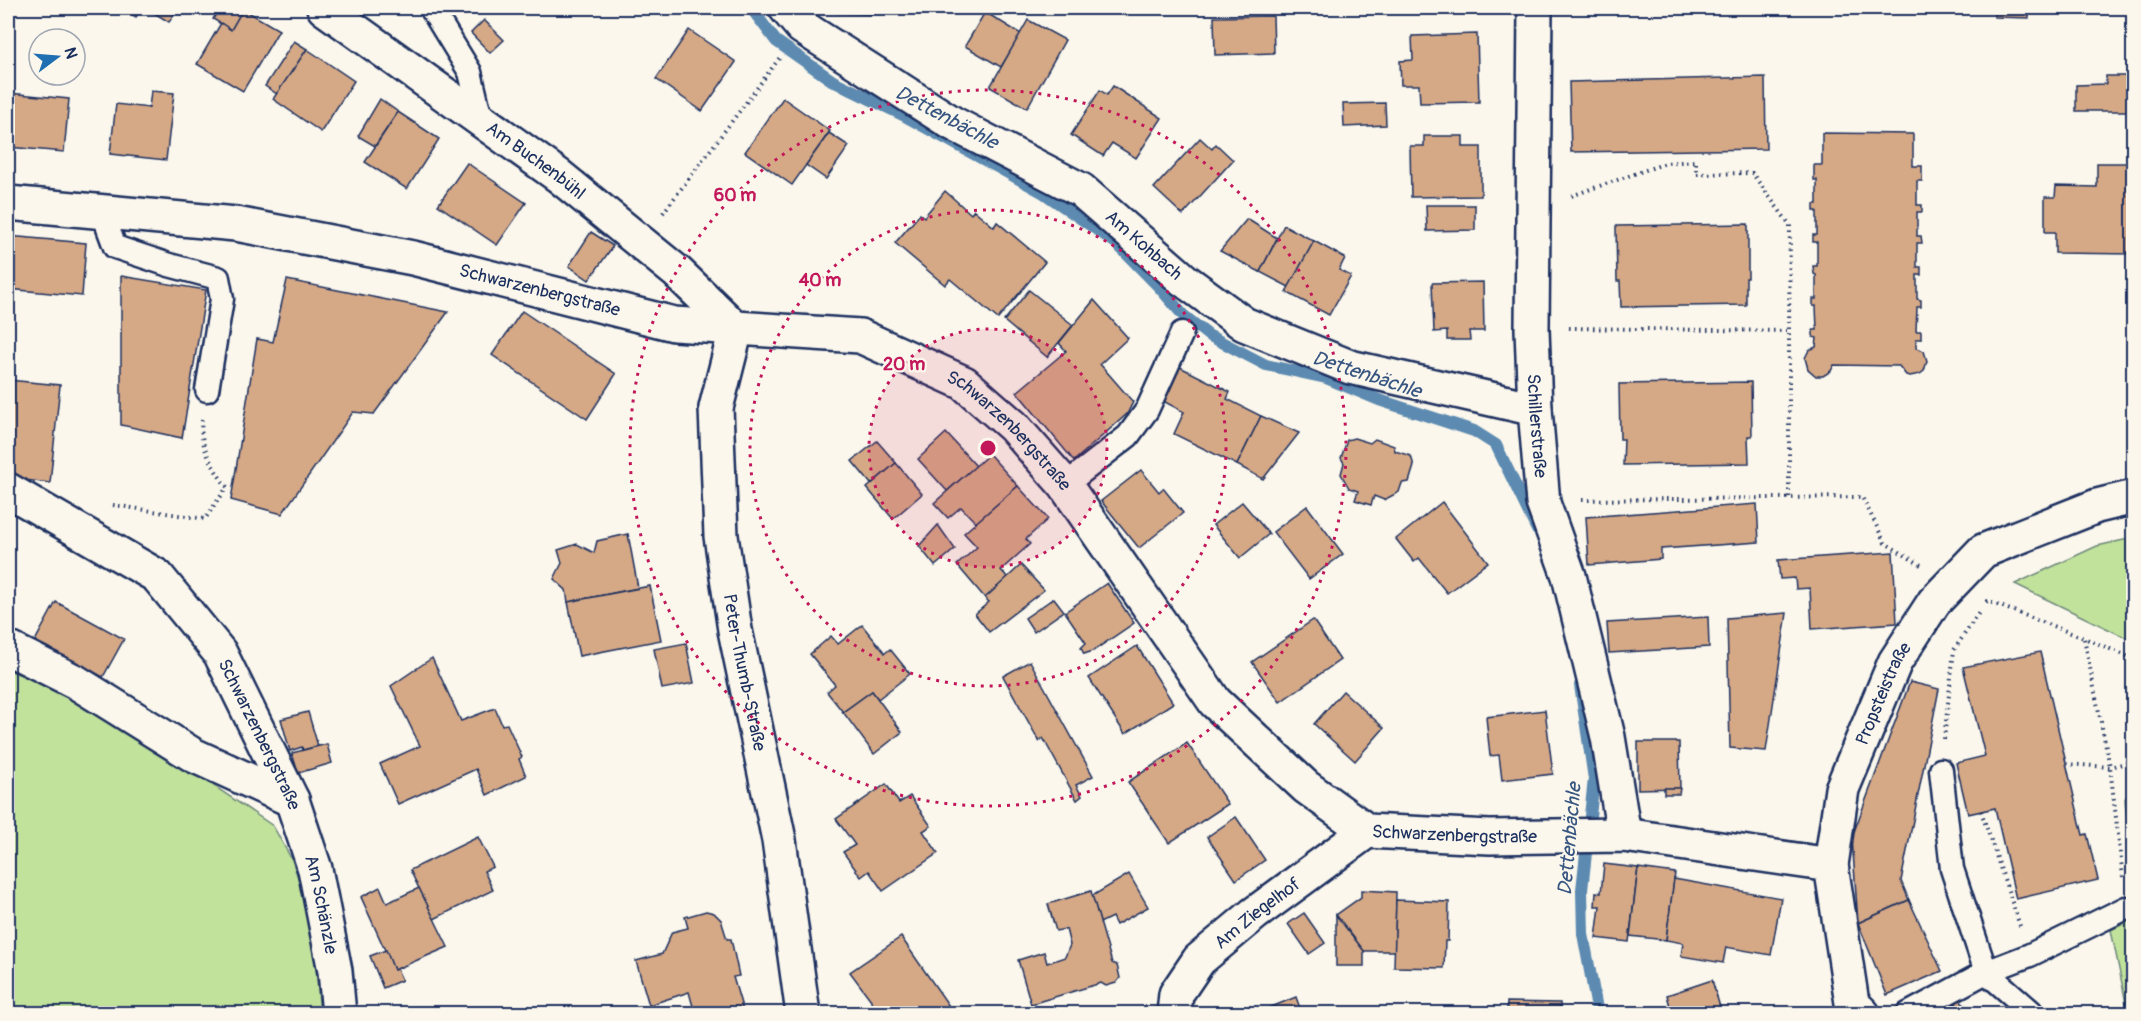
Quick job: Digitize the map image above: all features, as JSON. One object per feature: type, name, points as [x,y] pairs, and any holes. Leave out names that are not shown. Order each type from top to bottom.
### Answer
[{"type":"street","name":"Am Buchenbühl","points":[[324,8],[559,176],[642,241],[736,329]]},
{"type":"street","name":"Am Kohbach","points":[[786,8],[802,27],[952,123],[1081,190],[1184,280],[1245,324],[1350,367],[1535,409]]},
{"type":"street","name":"Schillerstraße","points":[[1535,8],[1532,329],[1535,409],[1543,502],[1569,576],[1608,736],[1601,835]]},
{"type":"street","name":"Schwarzenbergstraße","points":[[8,203],[236,224],[413,258],[674,324],[860,336],[964,383],[1013,426],[1065,485],[1215,702],[1306,787],[1367,831],[1490,837],[1601,835],[1830,865]]},
{"type":"street","name":"Peter-Thumb-Straße","points":[[736,329],[716,408],[721,536],[735,630],[779,840],[803,1014]]},
{"type":"street","name":"Schwarzenbergstraße","points":[[8,490],[157,576],[220,653],[292,800]]},
{"type":"street","name":"Propsteistraße","points":[[1854,1010],[1830,865],[1842,789],[1895,662],[1934,602],[1983,550],[2097,506],[2133,496]]},
{"type":"street","name":"Schwarzenbergstraße","points":[[8,648],[76,682],[193,755],[292,800]]},
{"type":"street","name":"Am Schänzle","points":[[292,800],[315,869],[335,971],[339,1014]]},
{"type":"street","name":"Am Ziegelhof","points":[[1174,1014],[1176,994],[1199,960],[1254,914],[1367,831]]},
{"type":"lane","points":[[430,8],[470,72],[481,119]]},
{"type":"lane","points":[[105,211],[115,247],[218,278],[222,299],[207,390]]},
{"type":"lane","points":[[1065,485],[1128,436],[1146,410],[1182,333]]},
{"type":"lane","points":[[1941,770],[1952,869],[1986,972],[2034,1014]]},
{"type":"lane","points":[[1908,1014],[1986,972],[2030,955],[2126,908]]},
{"type":"path","points":[[642,241],[781,55]]},
{"type":"path","points":[[1532,209],[1666,163],[1696,161],[1696,174],[1752,173],[1790,225],[1789,497]]},
{"type":"path","points":[[1532,329],[1587,327],[1789,331]]},
{"type":"path","points":[[79,531],[93,502],[205,519],[227,486],[213,470],[200,430]]},
{"type":"path","points":[[1602,498],[1862,497],[1885,543],[1952,583]]},
{"type":"path","points":[[1941,770],[1954,650],[1987,601],[2133,659]]},
{"type":"path","points":[[2084,638],[2110,767],[2126,908]]},
{"type":"path","points":[[2066,764],[2110,767],[2133,761]]},
{"type":"path","points":[[1981,811],[2030,955]]},
{"type":"green space","points":[[2133,538],[2133,641],[2015,584],[2097,546]]},
{"type":"green space","points":[[8,670],[69,693],[273,826],[292,860],[311,916],[320,1013],[8,1013]]},
{"type":"green space","points":[[2133,786],[2133,883],[2125,799]]},
{"type":"green space","points":[[2133,919],[2133,1013],[2128,1013],[2111,930]]},
{"type":"building","points":[[121,8],[142,8],[136,17]]},
{"type":"building","points":[[146,8],[179,8],[169,22]]},
{"type":"building","points":[[220,8],[243,9],[231,30],[213,19]]},
{"type":"building","points":[[838,8],[873,8],[872,14],[838,13]]},
{"type":"building","points":[[2029,8],[2029,18],[1994,17],[1994,10],[1943,9]]},
{"type":"building","points":[[243,9],[279,30],[243,91],[197,64],[221,23],[231,30]]},
{"type":"building","points":[[985,12],[1021,34],[1001,67],[965,46]]},
{"type":"building","points":[[1273,16],[1274,53],[1215,55],[1214,17]]},
{"type":"building","points":[[484,20],[504,40],[490,53],[471,33]]},
{"type":"building","points":[[1028,20],[1065,40],[1027,108],[990,87]]},
{"type":"building","points":[[689,30],[736,62],[702,111],[656,79]]},
{"type":"building","points":[[1477,34],[1479,102],[1420,103],[1419,85],[1401,85],[1400,61],[1413,60],[1412,36]]},
{"type":"building","points":[[294,41],[307,49],[277,94],[265,86]]},
{"type":"building","points":[[307,49],[354,81],[321,132],[273,99]]},
{"type":"building","points":[[2106,76],[2134,76],[2134,111],[2076,111],[2076,85],[2106,84]]},
{"type":"building","points":[[1765,77],[1766,149],[1571,152],[1569,82]]},
{"type":"building","points":[[1113,86],[1162,118],[1136,158],[1112,143],[1103,156],[1071,135],[1100,90],[1107,95]]},
{"type":"building","points":[[151,91],[174,93],[166,160],[110,154],[116,104],[149,108]]},
{"type":"building","points":[[9,93],[69,99],[64,152],[8,147]]},
{"type":"building","points":[[783,98],[830,131],[792,185],[745,152]]},
{"type":"building","points":[[380,99],[398,112],[375,146],[358,136]]},
{"type":"building","points":[[1385,103],[1386,125],[1344,127],[1343,104]]},
{"type":"building","points":[[398,112],[439,139],[407,189],[365,162]]},
{"type":"building","points":[[829,133],[849,146],[826,179],[806,165]]},
{"type":"building","points":[[1822,133],[1913,134],[1913,166],[1922,166],[1922,181],[1917,181],[1917,205],[1922,205],[1922,212],[1917,212],[1917,236],[1921,236],[1922,243],[1917,243],[1917,267],[1921,267],[1921,275],[1917,275],[1917,299],[1921,300],[1921,307],[1917,307],[1916,331],[1921,331],[1921,339],[1916,339],[1916,348],[1924,351],[1927,361],[1924,371],[1920,374],[1906,375],[1899,366],[1834,365],[1831,371],[1823,376],[1816,376],[1808,369],[1805,358],[1809,350],[1816,347],[1817,338],[1813,337],[1813,330],[1817,330],[1816,306],[1813,306],[1813,299],[1816,299],[1816,275],[1813,266],[1817,266],[1817,242],[1813,242],[1813,235],[1817,235],[1817,211],[1814,211],[1814,204],[1817,204],[1817,180],[1814,180],[1814,165],[1822,165]]},
{"type":"building","points":[[1424,136],[1463,136],[1463,147],[1481,147],[1481,196],[1411,197],[1410,146],[1424,146]]},
{"type":"building","points":[[1200,138],[1212,149],[1216,144],[1233,160],[1183,215],[1154,188]]},
{"type":"building","points":[[467,163],[526,203],[497,245],[438,205]]},
{"type":"building","points":[[2097,163],[2134,163],[2134,254],[2055,253],[2055,232],[2045,232],[2045,197],[2055,197],[2056,186],[2097,187]]},
{"type":"building","points":[[945,191],[971,214],[974,210],[994,227],[997,222],[1045,262],[998,319],[950,279],[945,285],[895,243],[920,214],[924,217]]},
{"type":"building","points":[[1426,205],[1475,205],[1475,230],[1427,231]]},
{"type":"building","points":[[1247,219],[1277,238],[1260,272],[1220,251]]},
{"type":"building","points":[[1748,224],[1746,305],[1621,307],[1620,281],[1617,281],[1616,226]]},
{"type":"building","points":[[1284,225],[1314,241],[1289,287],[1260,272]]},
{"type":"building","points":[[591,232],[613,246],[589,280],[569,266]]},
{"type":"building","points":[[8,236],[86,243],[82,296],[8,289]]},
{"type":"building","points":[[1314,241],[1345,258],[1339,270],[1351,276],[1329,315],[1286,292]]},
{"type":"building","points":[[121,276],[206,290],[182,438],[121,425]]},
{"type":"building","points":[[287,280],[448,312],[374,414],[353,412],[282,514],[231,500],[257,339],[273,342]]},
{"type":"building","points":[[1483,282],[1484,331],[1469,331],[1470,340],[1447,340],[1447,331],[1434,332],[1432,283]]},
{"type":"building","points":[[1029,290],[1073,325],[1047,357],[1004,321]]},
{"type":"building","points":[[1094,300],[1128,338],[1100,364],[1133,402],[1127,414],[1074,461],[1017,392],[1066,351],[1059,343]]},
{"type":"building","points":[[522,311],[616,374],[587,419],[492,355]]},
{"type":"building","points":[[1180,367],[1230,392],[1227,399],[1261,416],[1237,465],[1174,434],[1184,412],[1163,401]]},
{"type":"building","points":[[8,380],[60,385],[50,483],[8,478]]},
{"type":"building","points":[[1751,382],[1752,436],[1748,436],[1749,463],[1623,465],[1624,439],[1620,439],[1619,384]]},
{"type":"building","points":[[1261,416],[1299,433],[1263,479],[1237,465]]},
{"type":"building","points":[[946,433],[976,466],[947,491],[918,459]]},
{"type":"building","points":[[1354,438],[1370,443],[1375,439],[1394,446],[1395,451],[1411,456],[1414,466],[1409,482],[1402,483],[1399,492],[1384,500],[1374,496],[1371,505],[1355,500],[1358,491],[1349,488],[1341,474],[1344,463],[1341,458],[1347,440]]},
{"type":"building","points":[[877,441],[896,463],[871,484],[852,461]]},
{"type":"building","points":[[989,454],[1018,486],[976,523],[961,507],[948,518],[934,503]]},
{"type":"building","points":[[896,463],[922,494],[893,519],[867,488]]},
{"type":"building","points":[[1141,470],[1159,492],[1163,488],[1183,513],[1139,548],[1101,501]]},
{"type":"building","points":[[1018,486],[1048,519],[1026,539],[1030,544],[1001,570],[1008,578],[985,598],[957,565],[977,547],[964,533]]},
{"type":"building","points":[[1242,502],[1269,534],[1240,558],[1213,525]]},
{"type":"building","points":[[1442,502],[1488,562],[1447,593],[1419,558],[1414,562],[1396,539]]},
{"type":"building","points":[[1757,504],[1759,542],[1661,549],[1661,559],[1589,565],[1586,517]]},
{"type":"building","points":[[1307,506],[1343,554],[1309,579],[1273,532]]},
{"type":"building","points":[[938,525],[955,549],[935,566],[919,546]]},
{"type":"building","points":[[628,534],[638,588],[568,602],[566,590],[554,579],[562,563],[558,550],[577,544],[594,553],[597,541]]},
{"type":"building","points":[[1893,552],[1897,623],[1812,629],[1810,588],[1796,589],[1795,578],[1780,579],[1778,560]]},
{"type":"building","points":[[1021,565],[1044,590],[989,632],[975,614],[989,602],[985,598]]},
{"type":"building","points":[[1107,583],[1134,623],[1093,651],[1084,654],[1081,648],[1086,643],[1065,612]]},
{"type":"building","points":[[650,586],[661,640],[579,656],[568,602]]},
{"type":"building","points":[[1054,598],[1064,611],[1034,632],[1025,618]]},
{"type":"building","points":[[56,602],[124,639],[103,677],[35,641]]},
{"type":"building","points":[[1787,613],[1766,751],[1730,748],[1727,618]]},
{"type":"building","points":[[1708,617],[1709,647],[1609,653],[1607,623]]},
{"type":"building","points":[[1313,620],[1340,660],[1280,702],[1252,662]]},
{"type":"building","points":[[862,625],[885,653],[890,649],[910,674],[878,699],[872,691],[843,712],[827,692],[835,685],[810,654],[831,636],[838,644]]},
{"type":"building","points":[[686,643],[694,683],[662,689],[654,649]]},
{"type":"building","points":[[1137,646],[1173,703],[1125,734],[1089,678]]},
{"type":"building","points":[[2040,652],[2083,835],[2087,834],[2098,880],[2016,899],[1995,808],[1968,814],[1956,763],[1985,756],[1963,667]]},
{"type":"building","points":[[432,658],[461,721],[495,708],[502,725],[507,724],[522,757],[519,759],[526,776],[487,795],[476,769],[398,804],[380,764],[420,746],[391,686]]},
{"type":"building","points":[[1030,661],[1093,776],[1076,785],[1082,796],[1077,800],[1043,738],[1039,741],[1003,676]]},
{"type":"building","points":[[1910,682],[1939,689],[1901,881],[1909,900],[1858,923],[1852,837]]},
{"type":"building","points":[[872,691],[902,732],[874,754],[843,712]]},
{"type":"building","points":[[1343,691],[1384,728],[1355,761],[1314,724]]},
{"type":"building","points":[[1545,710],[1553,774],[1502,780],[1499,755],[1490,756],[1486,717]]},
{"type":"building","points":[[308,712],[318,746],[303,750],[302,747],[290,751],[281,719]]},
{"type":"building","points":[[1638,742],[1679,742],[1680,788],[1638,789]]},
{"type":"building","points":[[1187,743],[1228,804],[1169,843],[1128,782]]},
{"type":"building","points":[[327,744],[332,763],[298,773],[292,753]]},
{"type":"building","points":[[886,784],[899,803],[910,796],[931,826],[923,831],[938,853],[883,891],[869,871],[861,877],[843,852],[855,845],[836,819]]},
{"type":"building","points":[[1664,788],[1680,788],[1679,794],[1664,794]]},
{"type":"building","points":[[1236,817],[1265,860],[1236,880],[1207,837]]},
{"type":"building","points":[[478,837],[493,867],[484,871],[493,890],[434,919],[410,870]]},
{"type":"building","points":[[1604,864],[1638,868],[1629,942],[1596,938],[1600,906],[1595,906],[1596,892],[1601,893]]},
{"type":"building","points":[[1638,868],[1675,873],[1666,940],[1630,936]]},
{"type":"building","points":[[1129,874],[1148,907],[1116,925],[1112,917],[1100,923],[1092,896]]},
{"type":"building","points":[[1674,879],[1781,898],[1771,955],[1726,947],[1723,963],[1681,956],[1683,943],[1666,940]]},
{"type":"building","points":[[380,887],[387,903],[419,888],[448,947],[394,970],[361,897]]},
{"type":"building","points":[[1361,890],[1396,892],[1395,951],[1364,951],[1336,915],[1361,897]]},
{"type":"building","points":[[1091,891],[1112,963],[1117,965],[1120,978],[1116,983],[1106,986],[1101,983],[1031,1004],[1018,960],[1044,952],[1047,963],[1065,957],[1070,945],[1066,929],[1056,931],[1048,904]]},
{"type":"building","points":[[1396,900],[1449,902],[1448,941],[1445,941],[1444,968],[1394,967]]},
{"type":"building","points":[[1909,900],[1942,971],[1887,995],[1858,923]]},
{"type":"building","points":[[706,911],[714,913],[721,920],[727,939],[731,939],[739,976],[733,977],[744,1014],[689,1014],[688,1012],[694,1010],[689,992],[649,1005],[636,961],[662,954],[672,932],[688,928],[685,917]]},
{"type":"building","points":[[1304,913],[1325,943],[1309,954],[1288,924]]},
{"type":"building","points":[[1336,915],[1364,951],[1364,966],[1336,966]]},
{"type":"building","points":[[901,937],[949,1006],[938,1014],[872,1014],[871,1000],[850,972]]},
{"type":"building","points":[[386,950],[394,970],[397,969],[402,980],[383,988],[370,956]]},
{"type":"building","points":[[1712,980],[1722,1014],[1672,1014],[1667,995]]},
{"type":"building","points":[[1296,997],[1302,1014],[1254,1014]]},
{"type":"building","points":[[1959,999],[1976,1014],[1949,1014]]},
{"type":"building","points":[[1507,1002],[1560,1003],[1560,1014],[1507,1014]]},
{"type":"waterway","name":"Dettenbächle","points":[[751,8],[776,41],[833,81],[903,115],[1044,193],[1116,243],[1183,315],[1208,335],[1266,365],[1326,378],[1379,400],[1474,431],[1496,445],[1537,530]]},
{"type":"waterway","name":"Dettenbächle","points":[[1580,685],[1594,779],[1582,890],[1583,934],[1598,1014]]}]
